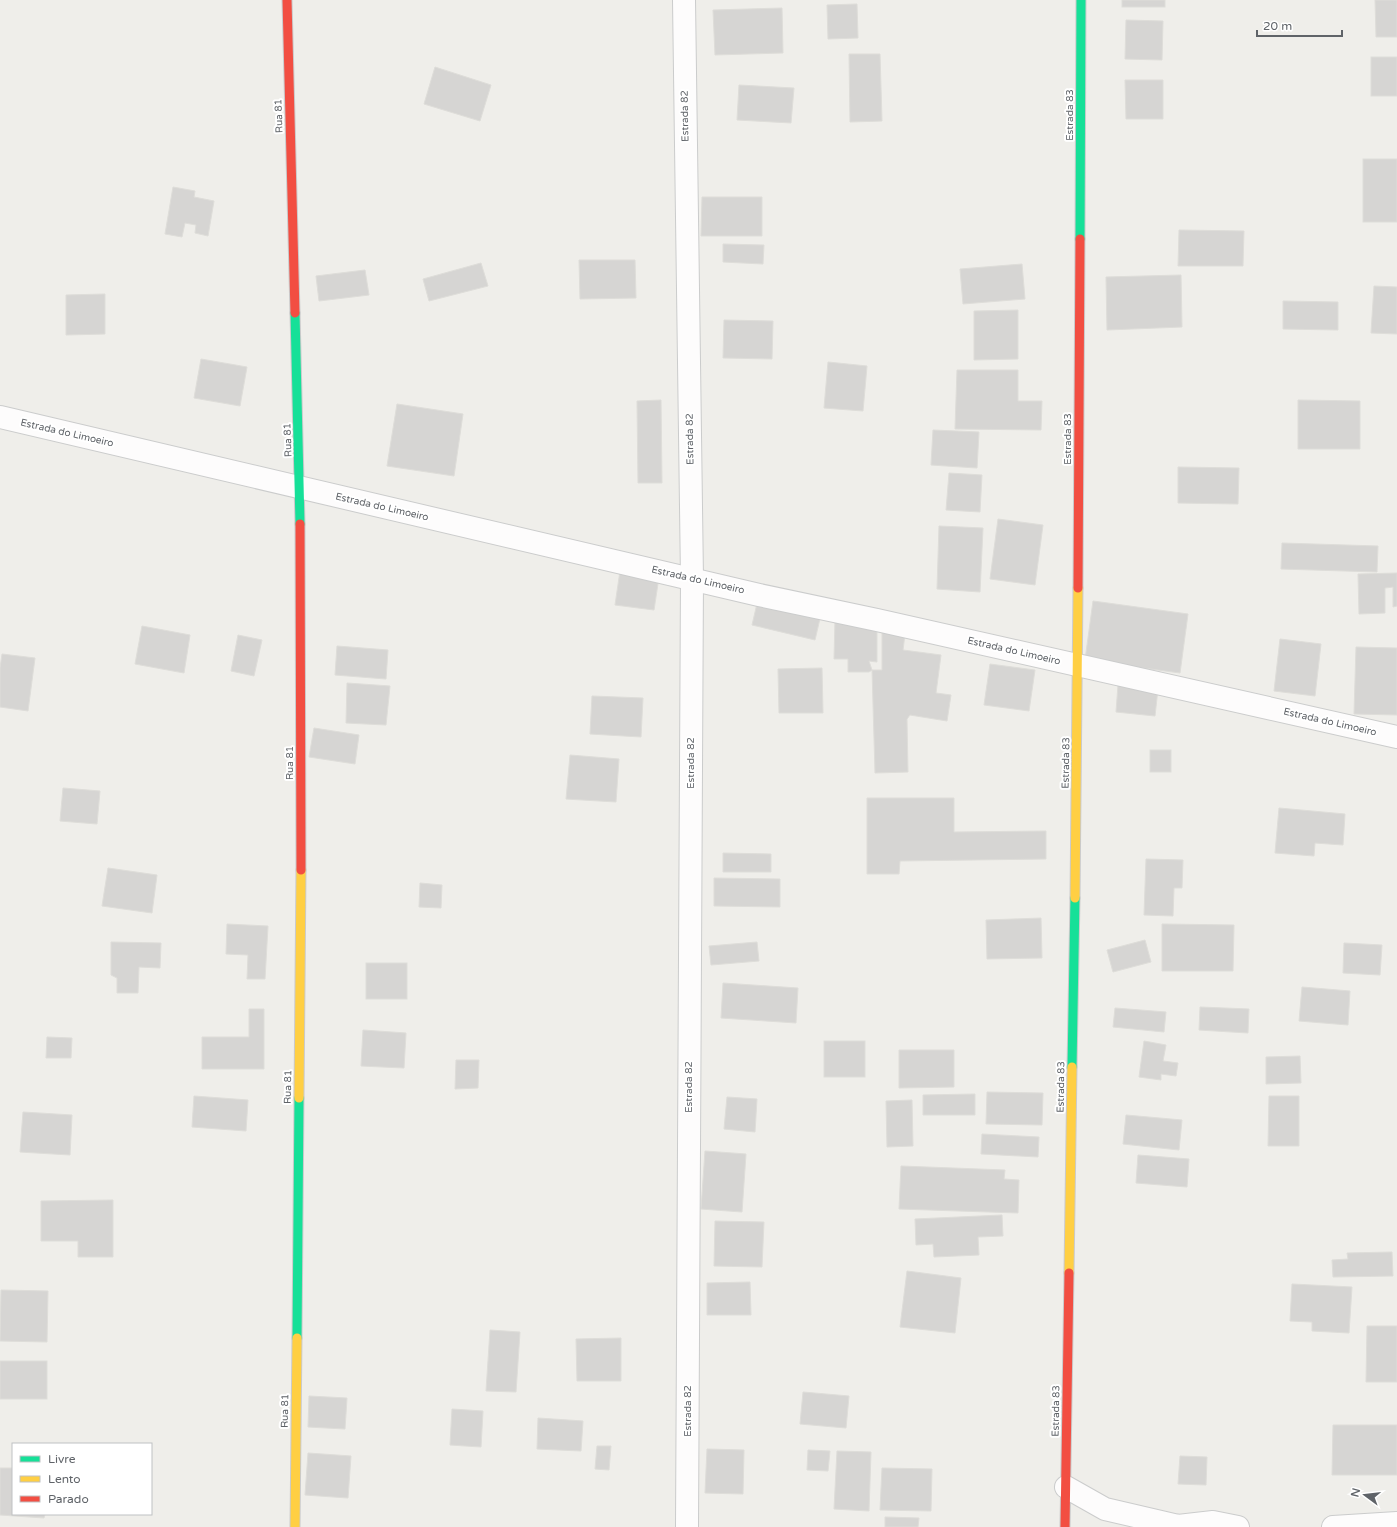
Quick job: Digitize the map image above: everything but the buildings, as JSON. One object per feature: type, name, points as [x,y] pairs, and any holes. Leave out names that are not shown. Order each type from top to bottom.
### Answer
[{"type":"street","name":"Rua 81","points":[[287,0],[300,488],[301,871],[295,1527]]},
{"type":"street","name":"Estrada 82","points":[[684,0],[692,579],[687,1527]]},
{"type":"street","name":"Estrada 83","points":[[1065,1527],[1078,666],[1081,0]]},
{"type":"street","name":"Estrada do Limoeiro","points":[[0,417],[692,579],[1397,737]]},
{"type":"street","points":[[1066,1487],[1106,1509],[1178,1526],[1213,1522],[1238,1527]]},
{"type":"street","points":[[1333,1527],[1397,1523]]},
{"type":"traffic: fast","points":[[1080,239],[1081,0]]},
{"type":"traffic: fast","points":[[295,313],[300,524]]},
{"type":"traffic: fast","points":[[1072,1067],[1075,898]]},
{"type":"traffic: fast","points":[[297,1338],[299,1098]]},
{"type":"traffic: slow","points":[[1075,898],[1078,588]]},
{"type":"traffic: slow","points":[[299,1098],[301,870]]},
{"type":"traffic: slow","points":[[1069,1273],[1072,1067]]},
{"type":"traffic: slow","points":[[295,1527],[297,1338]]},
{"type":"traffic: jam","points":[[287,0],[295,313]]},
{"type":"traffic: jam","points":[[1078,588],[1080,239]]},
{"type":"traffic: jam","points":[[300,524],[301,870]]},
{"type":"traffic: jam","points":[[1065,1527],[1069,1273]]}]
